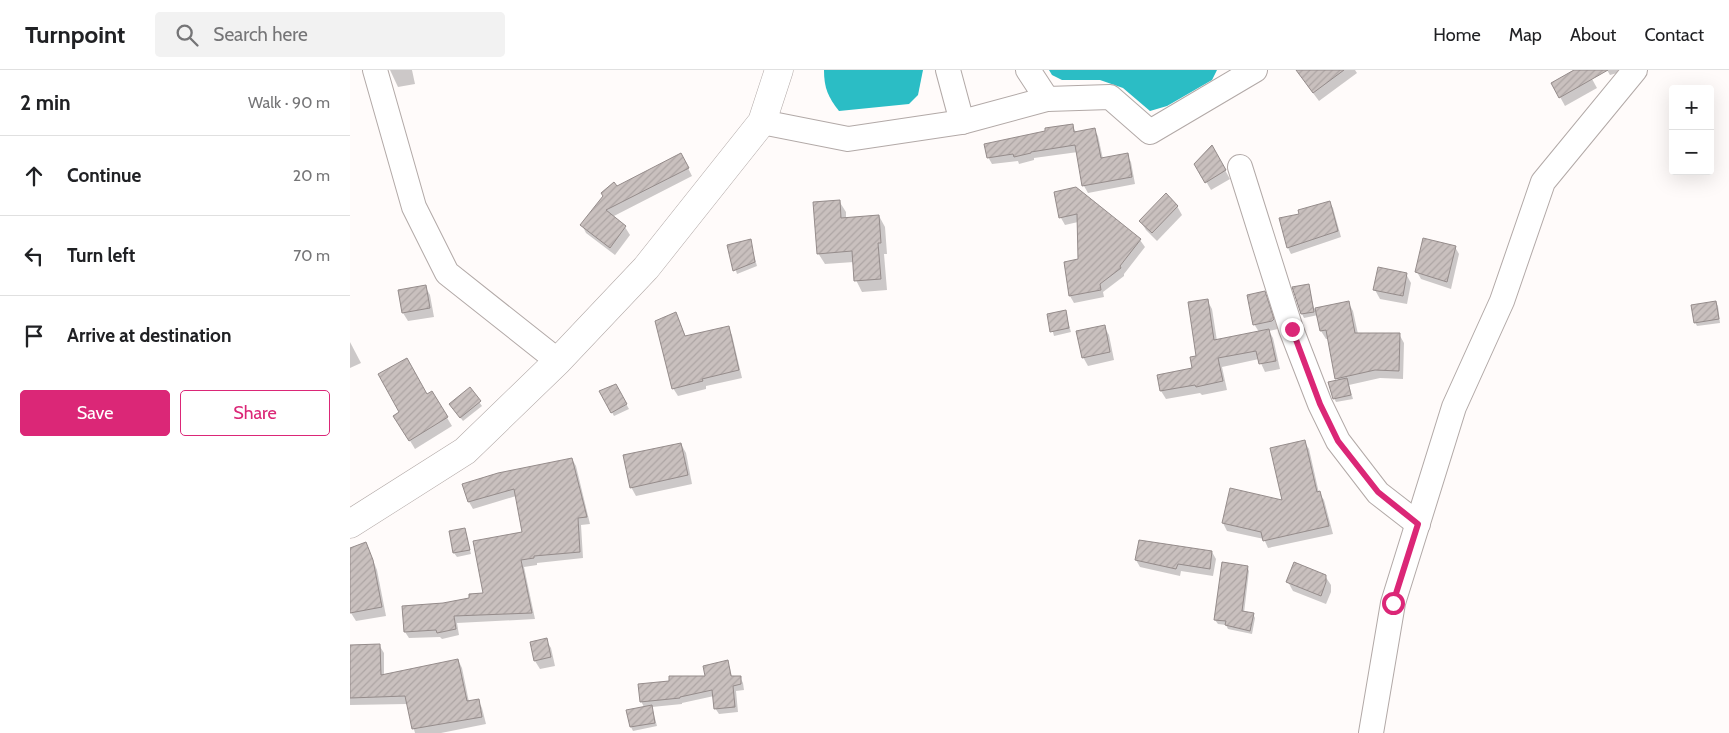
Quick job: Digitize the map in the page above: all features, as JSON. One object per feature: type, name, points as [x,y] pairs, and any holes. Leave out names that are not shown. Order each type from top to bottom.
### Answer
[{"type":"main road","points":[[350,524],[465,451],[558,361],[646,268],[762,122],[779,70]]},
{"type":"street","points":[[375,70],[414,207],[447,273],[558,361]]},
{"type":"street","points":[[948,70],[962,122]]},
{"type":"street","points":[[1028,70],[1047,99]]},
{"type":"street","points":[[1371,733],[1393,603],[1454,407],[1502,301],[1543,182],[1635,70]]},
{"type":"street","points":[[762,122],[848,139],[962,122],[1047,99],[1110,97],[1150,132],[1250,71]]},
{"type":"street","points":[[1240,167],[1292,329],[1327,419],[1338,441],[1378,492],[1418,524]]},
{"type":"water","points":[[824,70],[923,70],[918,95],[909,104],[839,111],[827,92]]},
{"type":"water","points":[[1049,70],[1217,70],[1212,80],[1167,106],[1150,111],[1123,88],[1100,80],[1062,80],[1052,75]]},
{"type":"building","points":[[1296,70],[1344,70],[1313,93]]},
{"type":"building","points":[[1574,70],[1608,70],[1559,98],[1551,83]]},
{"type":"building","points":[[1073,124],[1074,132],[1095,128],[1101,158],[1128,153],[1132,177],[1082,186],[1075,145],[1031,152],[1014,157],[1013,154],[987,158],[984,144],[1045,131],[1045,128]]},
{"type":"building","points":[[1212,145],[1226,170],[1205,183],[1194,164]]},
{"type":"building","points":[[681,153],[689,168],[606,210],[626,226],[610,248],[580,225],[603,196],[601,193],[614,182],[617,186]]},
{"type":"building","points":[[1076,187],[1141,239],[1120,266],[1121,268],[1100,284],[1101,290],[1069,296],[1064,262],[1078,259],[1077,214],[1059,218],[1054,192]]},
{"type":"building","points":[[1166,193],[1178,206],[1152,233],[1139,221]]},
{"type":"building","points":[[840,200],[841,218],[879,215],[881,243],[878,243],[881,279],[854,281],[852,251],[817,254],[813,202]]},
{"type":"building","points":[[1330,201],[1338,231],[1287,248],[1279,218],[1299,214],[1298,210]]},
{"type":"building","points":[[1423,238],[1456,246],[1447,282],[1415,272]]},
{"type":"building","points":[[751,239],[755,262],[733,271],[727,245]]},
{"type":"building","points":[[1378,267],[1407,273],[1403,296],[1373,290]]},
{"type":"building","points":[[1309,284],[1314,312],[1301,314],[1292,287]]},
{"type":"building","points":[[426,285],[430,308],[402,313],[398,290]]},
{"type":"building","points":[[1265,291],[1274,319],[1253,325],[1247,295]]},
{"type":"building","points":[[1208,299],[1214,340],[1269,329],[1276,361],[1259,364],[1256,351],[1218,358],[1223,381],[1196,387],[1195,385],[1160,391],[1157,375],[1192,368],[1190,357],[1196,356],[1188,302]]},
{"type":"building","points":[[1349,301],[1355,333],[1400,333],[1399,371],[1375,370],[1335,379],[1326,330],[1320,331],[1315,308]]},
{"type":"building","points":[[1716,301],[1719,319],[1694,323],[1691,305]]},
{"type":"building","points":[[1066,310],[1069,328],[1050,332],[1047,314]]},
{"type":"building","points":[[676,312],[685,336],[729,326],[739,370],[672,389],[655,321]]},
{"type":"building","points":[[1105,325],[1110,352],[1082,358],[1076,331]]},
{"type":"building","points":[[407,358],[427,394],[432,391],[448,417],[409,441],[393,416],[399,412],[378,374]]},
{"type":"building","points":[[1347,378],[1351,395],[1333,399],[1328,382]]},
{"type":"building","points":[[616,384],[627,404],[611,413],[599,391]]},
{"type":"building","points":[[470,387],[481,401],[460,418],[449,404]]},
{"type":"building","points":[[1305,440],[1317,492],[1320,491],[1329,526],[1263,541],[1261,532],[1222,523],[1230,488],[1282,500],[1270,448]]},
{"type":"building","points":[[681,443],[688,475],[630,488],[623,455]]},
{"type":"building","points":[[572,458],[587,517],[578,518],[580,552],[534,556],[534,558],[521,560],[532,613],[454,616],[456,629],[437,633],[436,630],[404,632],[402,606],[443,603],[469,598],[469,594],[483,593],[473,541],[522,532],[514,489],[468,502],[462,484],[498,473]]},
{"type":"building","points":[[465,528],[470,550],[453,553],[449,531]]},
{"type":"building","points":[[1139,540],[1212,551],[1210,569],[1178,564],[1176,569],[1135,560]]},
{"type":"building","points":[[366,542],[373,560],[382,607],[350,613],[350,548]]},
{"type":"building","points":[[1222,562],[1248,566],[1242,611],[1254,613],[1250,631],[1225,625],[1226,621],[1214,620]]},
{"type":"building","points":[[1294,562],[1326,575],[1326,582],[1321,596],[1286,582]]},
{"type":"building","points":[[547,638],[551,657],[534,661],[530,642]]},
{"type":"building","points":[[380,644],[381,675],[458,659],[467,701],[479,699],[482,717],[412,729],[405,696],[350,698],[350,645]]},
{"type":"building","points":[[728,660],[731,676],[741,676],[741,684],[733,686],[735,707],[714,709],[712,690],[680,698],[640,702],[638,684],[669,681],[669,676],[705,676],[703,666]]},
{"type":"building","points":[[652,705],[655,723],[630,727],[626,710]]},
{"type":"route","points":[[1292,329],[1320,404],[1338,441],[1378,492],[1418,524],[1393,603]]}]
